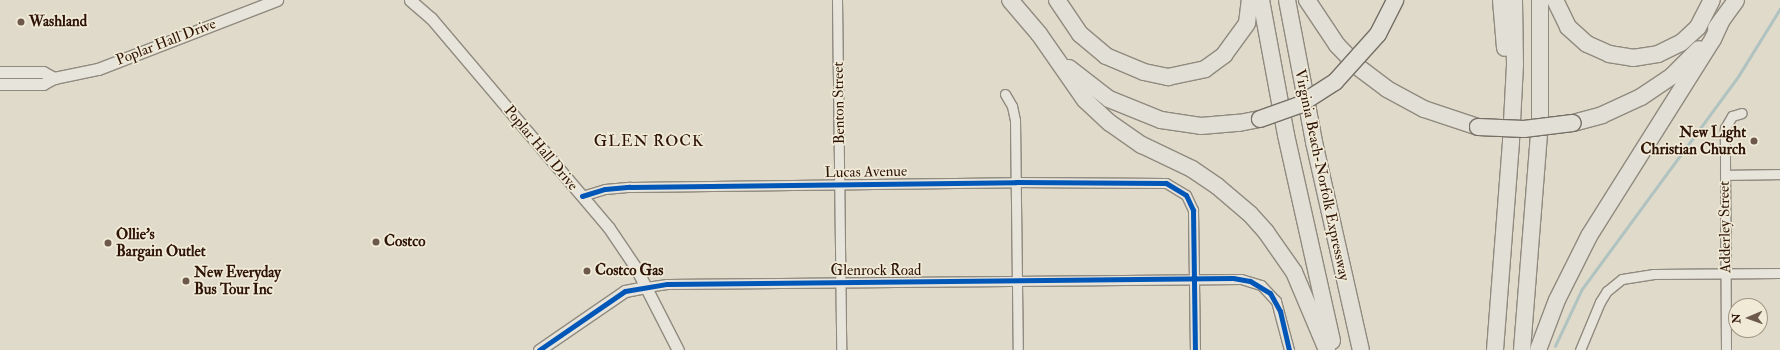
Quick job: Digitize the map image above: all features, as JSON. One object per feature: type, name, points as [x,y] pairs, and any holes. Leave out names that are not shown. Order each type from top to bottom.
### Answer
[{"type":"highway","points":[[1010,0],[1044,42],[1085,100],[1110,123],[1137,142],[1198,173],[1217,186],[1250,214],[1274,242],[1294,272],[1327,350]]},
{"type":"highway","points":[[1057,0],[1080,34],[1106,56],[1144,72],[1168,77],[1205,69],[1224,55],[1234,44],[1246,23],[1250,0]]},
{"type":"highway","points":[[1261,0],[1286,135],[1334,350]]},
{"type":"highway","name":"Virginia Beach-Norfolk Expressway","points":[[1287,0],[1314,142],[1361,350]]},
{"type":"highway","points":[[1307,0],[1337,45],[1358,67],[1387,89],[1424,110],[1478,127],[1524,129],[1573,123],[1626,105],[1659,85],[1695,54],[1736,0]]},
{"type":"highway","points":[[1044,42],[1092,88],[1114,102],[1145,115],[1200,126],[1260,119],[1299,104],[1335,82],[1370,45],[1395,0]]},
{"type":"highway","points":[[1501,0],[1508,174]]},
{"type":"highway","points":[[1495,350],[1515,65],[1514,0]]},
{"type":"highway","points":[[1522,350],[1540,122],[1540,0]]},
{"type":"highway","points":[[1555,0],[1568,27],[1587,44],[1609,54],[1633,58],[1658,54],[1681,43],[1698,27],[1712,0]]},
{"type":"highway","points":[[1538,350],[1557,300],[1589,236],[1710,44],[1722,20]]},
{"type":"street","name":"Poplar Hall Drive","points":[[0,84],[40,84],[54,78],[98,69],[277,0]]},
{"type":"street","name":"Poplar Hall Drive","points":[[410,0],[431,18],[582,196],[624,249],[646,287],[678,350]]},
{"type":"street","name":"Benton Street","points":[[837,0],[841,350]]},
{"type":"street","name":"Poplar Hall Drive","points":[[0,72],[43,72],[54,78]]},
{"type":"street","points":[[1005,94],[1012,106],[1015,120],[1018,350]]},
{"type":"street","name":"Adderley Street","points":[[1726,350],[1725,128],[1732,116],[1742,113]]},
{"type":"street","points":[[1725,175],[1780,174]]},
{"type":"street","name":"Lucas Avenue","points":[[582,196],[606,189],[630,187],[1151,181],[1175,186],[1190,202],[1194,219],[1195,350]]},
{"type":"street","points":[[1580,350],[1600,302],[1612,286],[1631,276],[1682,273],[1780,273]]},
{"type":"street","name":"Glenrock Road","points":[[539,350],[625,291],[667,284],[1232,278],[1250,280],[1270,293],[1280,311],[1289,350]]},
{"type":"waterway","points":[[1555,346],[1582,289],[1739,75],[1780,9]]},
{"type":"cycle path","points":[[582,196],[605,189],[630,187],[1016,182],[1166,183],[1186,195],[1193,210],[1195,350]]},
{"type":"cycle path","points":[[539,350],[625,291],[667,284],[1233,278],[1250,281],[1270,293],[1280,311],[1289,350]]},
{"type":"place","name":"Washland","points":[[21,22]]},
{"type":"place","name":"New Light Christian Church","points":[[1754,141]]},
{"type":"place","name":"Costco","points":[[376,242]]},
{"type":"place","name":"Ollie's Bargain Outlet","points":[[108,243]]},
{"type":"place","name":"Costco Gas","points":[[587,271]]},
{"type":"place","name":"New Everyday Bus Tour Inc","points":[[186,281]]},
{"type":"district","name":"GLEN ROCK","points":[[649,141]]}]
